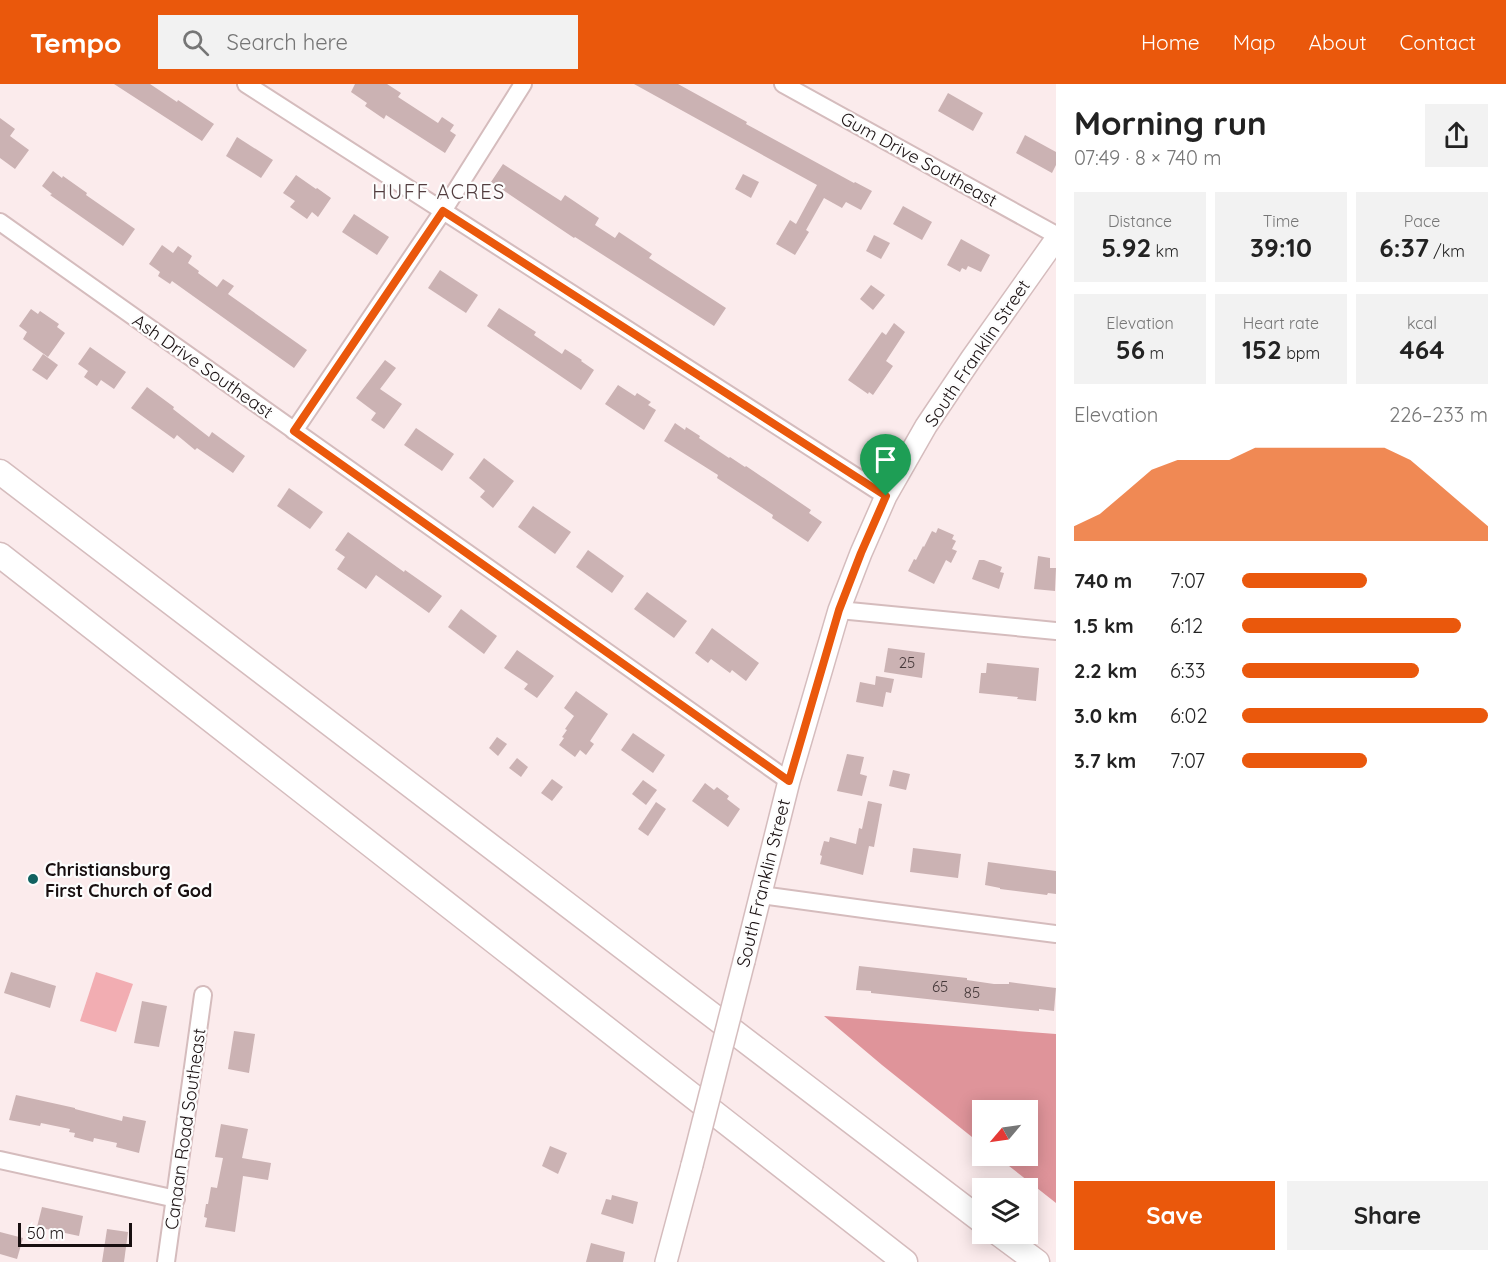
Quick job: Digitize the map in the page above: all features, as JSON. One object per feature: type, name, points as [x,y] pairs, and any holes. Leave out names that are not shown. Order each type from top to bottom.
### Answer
[{"type":"highway","points":[[0,472],[972,1213]]},
{"type":"highway","points":[[0,555],[905,1262]]},
{"type":"highway","points":[[1013,1244],[1037,1262]]},
{"type":"main road","name":"South Franklin Street","points":[[666,1262],[789,781],[839,610],[886,496],[926,426],[1056,237]]},
{"type":"street","points":[[246,84],[886,496]]},
{"type":"street","points":[[294,431],[443,211],[523,84]]},
{"type":"street","name":"Gum Drive Southeast","points":[[783,84],[1056,237]]},
{"type":"street","name":"Ash Drive Southeast","points":[[0,222],[789,781]]},
{"type":"street","points":[[839,610],[1056,631]]},
{"type":"street","points":[[761,895],[1056,934]]},
{"type":"street","name":"Canaan Road Southeast","points":[[166,1262],[203,995]]},
{"type":"street","points":[[0,1160],[176,1199]]},
{"type":"shaded area","points":[[96,972],[133,984],[116,1032],[80,1021]]},
{"type":"shaded area","points":[[824,1016],[1056,1034],[1056,1203],[1038,1189],[1038,1178],[1024,1178],[1009,1166],[1038,1166],[1038,1100],[972,1100],[972,1137]]},
{"type":"building","points":[[114,84],[150,84],[214,124],[202,141]]},
{"type":"building","points":[[355,84],[387,84],[401,93],[398,97],[438,123],[442,117],[454,125],[450,131],[456,135],[445,153],[386,115],[384,119],[365,106],[367,103],[351,92]]},
{"type":"building","points":[[634,84],[678,84],[747,122],[746,124],[872,191],[861,210],[846,202],[842,208],[824,198],[806,230],[809,232],[795,255],[776,244],[790,220],[796,224],[817,185]]},
{"type":"building","points":[[948,93],[983,113],[973,131],[938,111]]},
{"type":"building","points":[[0,118],[15,129],[10,136],[29,150],[15,169],[0,158]]},
{"type":"building","points":[[1025,135],[1056,152],[1056,165],[1052,173],[1016,153]]},
{"type":"building","points":[[237,137],[273,160],[261,178],[226,156]]},
{"type":"building","points":[[503,164],[561,201],[565,195],[599,218],[595,225],[615,238],[619,232],[652,254],[649,258],[726,308],[714,326],[574,238],[491,182]]},
{"type":"building","points":[[53,171],[135,229],[123,246],[50,195],[52,194],[42,186]]},
{"type":"building","points":[[743,174],[759,182],[751,198],[735,189]]},
{"type":"building","points":[[296,175],[331,198],[318,217],[312,212],[307,219],[290,207],[295,201],[283,193]]},
{"type":"building","points":[[903,206],[932,222],[922,240],[893,224]]},
{"type":"building","points":[[354,214],[389,237],[377,255],[342,232]]},
{"type":"building","points":[[874,235],[890,243],[881,259],[866,251]]},
{"type":"building","points":[[961,239],[990,255],[981,272],[968,266],[966,270],[962,268],[960,272],[947,265]]},
{"type":"building","points":[[162,245],[173,253],[178,246],[192,256],[188,263],[217,287],[223,279],[234,286],[228,294],[307,350],[294,368],[172,281],[170,284],[158,276],[160,272],[149,264]]},
{"type":"building","points":[[440,270],[478,295],[466,313],[428,288]]},
{"type":"building","points":[[871,285],[885,295],[873,310],[860,299]]},
{"type":"building","points":[[499,308],[536,332],[534,335],[562,354],[565,349],[594,370],[581,390],[487,326]]},
{"type":"building","points":[[31,309],[38,314],[40,311],[59,324],[57,327],[65,333],[48,357],[23,339],[27,332],[19,326]]},
{"type":"building","points":[[894,323],[905,332],[886,361],[893,366],[873,395],[869,392],[868,394],[848,380],[882,332],[886,335]]},
{"type":"building","points":[[90,347],[126,372],[114,389],[101,380],[97,386],[84,377],[88,371],[78,364]]},
{"type":"building","points":[[43,354],[58,365],[47,380],[32,370]]},
{"type":"building","points":[[385,360],[396,368],[380,389],[402,404],[384,429],[371,420],[376,413],[356,398]]},
{"type":"building","points":[[618,385],[635,396],[637,393],[651,402],[648,405],[656,410],[644,430],[605,404]]},
{"type":"building","points":[[147,387],[209,437],[212,432],[245,456],[233,473],[197,448],[195,450],[177,435],[174,439],[131,408]]},
{"type":"building","points":[[675,423],[685,430],[686,427],[729,458],[746,466],[811,510],[809,513],[822,522],[808,542],[772,518],[773,515],[717,478],[718,475],[664,441]]},
{"type":"building","points":[[416,428],[454,454],[442,471],[404,445]]},
{"type":"building","points":[[484,458],[514,481],[493,508],[480,497],[485,491],[469,478]]},
{"type":"building","points":[[289,488],[323,512],[310,529],[277,506]]},
{"type":"building","points":[[533,506],[571,532],[555,554],[518,527]]},
{"type":"building","points":[[938,528],[954,535],[952,539],[956,541],[952,549],[957,551],[951,563],[946,560],[934,584],[908,571],[932,531],[936,533]]},
{"type":"building","points":[[348,532],[442,596],[429,613],[376,575],[366,589],[337,569],[345,557],[335,550]]},
{"type":"building","points":[[588,550],[624,576],[612,593],[576,567]]},
{"type":"building","points":[[1038,556],[1050,558],[1050,568],[1056,568],[1055,591],[1034,589]]},
{"type":"building","points":[[979,560],[1002,567],[1000,572],[1004,573],[999,589],[972,579]]},
{"type":"building","points":[[647,592],[687,621],[674,638],[634,609]]},
{"type":"building","points":[[461,609],[497,636],[484,654],[448,627]]},
{"type":"building","points":[[712,628],[759,663],[746,681],[732,670],[730,673],[711,659],[708,663],[695,653]]},
{"type":"building","points":[[888,648],[925,653],[922,678],[884,672]]},
{"type":"building","points":[[517,650],[554,676],[537,698],[524,689],[528,684],[504,668]]},
{"type":"building","points":[[987,663],[1039,668],[1036,701],[979,693],[981,673],[986,673]]},
{"type":"building","points":[[876,676],[894,679],[891,693],[886,692],[883,707],[856,702],[860,682],[875,685]]},
{"type":"building","points":[[576,691],[608,714],[590,741],[594,744],[586,755],[580,750],[575,757],[559,745],[567,730],[565,729],[574,716],[564,708]]},
{"type":"building","points":[[633,733],[665,755],[653,773],[621,750]]},
{"type":"building","points":[[497,737],[507,744],[498,756],[489,748]]},
{"type":"building","points":[[847,754],[864,757],[860,774],[867,776],[862,796],[837,791]]},
{"type":"building","points":[[517,758],[528,767],[521,777],[509,768]]},
{"type":"building","points":[[893,770],[910,774],[906,790],[889,786]]},
{"type":"building","points":[[552,779],[563,787],[552,801],[541,793]]},
{"type":"building","points":[[643,780],[657,790],[646,805],[632,794]]},
{"type":"building","points":[[705,783],[714,790],[717,787],[740,809],[728,827],[692,801]]},
{"type":"building","points":[[868,801],[882,804],[874,847],[869,846],[863,875],[820,864],[824,841],[829,842],[830,837],[856,844]]},
{"type":"building","points":[[656,802],[666,809],[648,836],[638,829]]},
{"type":"building","points":[[913,848],[961,854],[958,878],[910,872]]},
{"type":"building","points":[[988,862],[1056,871],[1056,894],[1048,893],[1047,895],[985,885]]},
{"type":"building","points":[[859,966],[967,978],[967,980],[994,984],[1009,984],[1009,982],[1056,988],[1054,1011],[856,990]]},
{"type":"building","points":[[11,972],[56,986],[50,1008],[4,993]]},
{"type":"building","points":[[142,1001],[167,1006],[159,1047],[134,1043]]},
{"type":"building","points":[[234,1031],[255,1034],[249,1073],[228,1069]]},
{"type":"building","points":[[16,1095],[122,1121],[123,1116],[146,1121],[139,1153],[116,1147],[117,1143],[94,1138],[93,1142],[74,1137],[75,1133],[69,1132],[70,1129],[9,1120]]},
{"type":"building","points":[[221,1124],[248,1129],[242,1158],[271,1163],[268,1180],[243,1176],[235,1232],[205,1227],[206,1204],[208,1204],[211,1187],[217,1188],[223,1158],[215,1157]]},
{"type":"building","points":[[550,1146],[567,1153],[558,1174],[542,1166]]},
{"type":"building","points":[[612,1195],[638,1202],[633,1224],[601,1214],[606,1199],[611,1200]]},
{"type":"building","points":[[42,1207],[83,1216],[79,1236],[37,1227]]},
{"type":"building","points":[[107,1229],[128,1232],[124,1262],[102,1262]]},
{"type":"building","points":[[0,1232],[23,1238],[17,1259],[0,1254]]},
{"type":"building","points":[[591,1243],[625,1252],[623,1262],[586,1262]]},
{"type":"place","name":"Christiansburg First Church of God","points":[[33,879]]},
{"type":"district","name":"HUFF ACRES","points":[[439,191]]},
{"type":"route","points":[[443,211],[886,496],[839,610],[789,781],[294,431],[443,211]]}]
